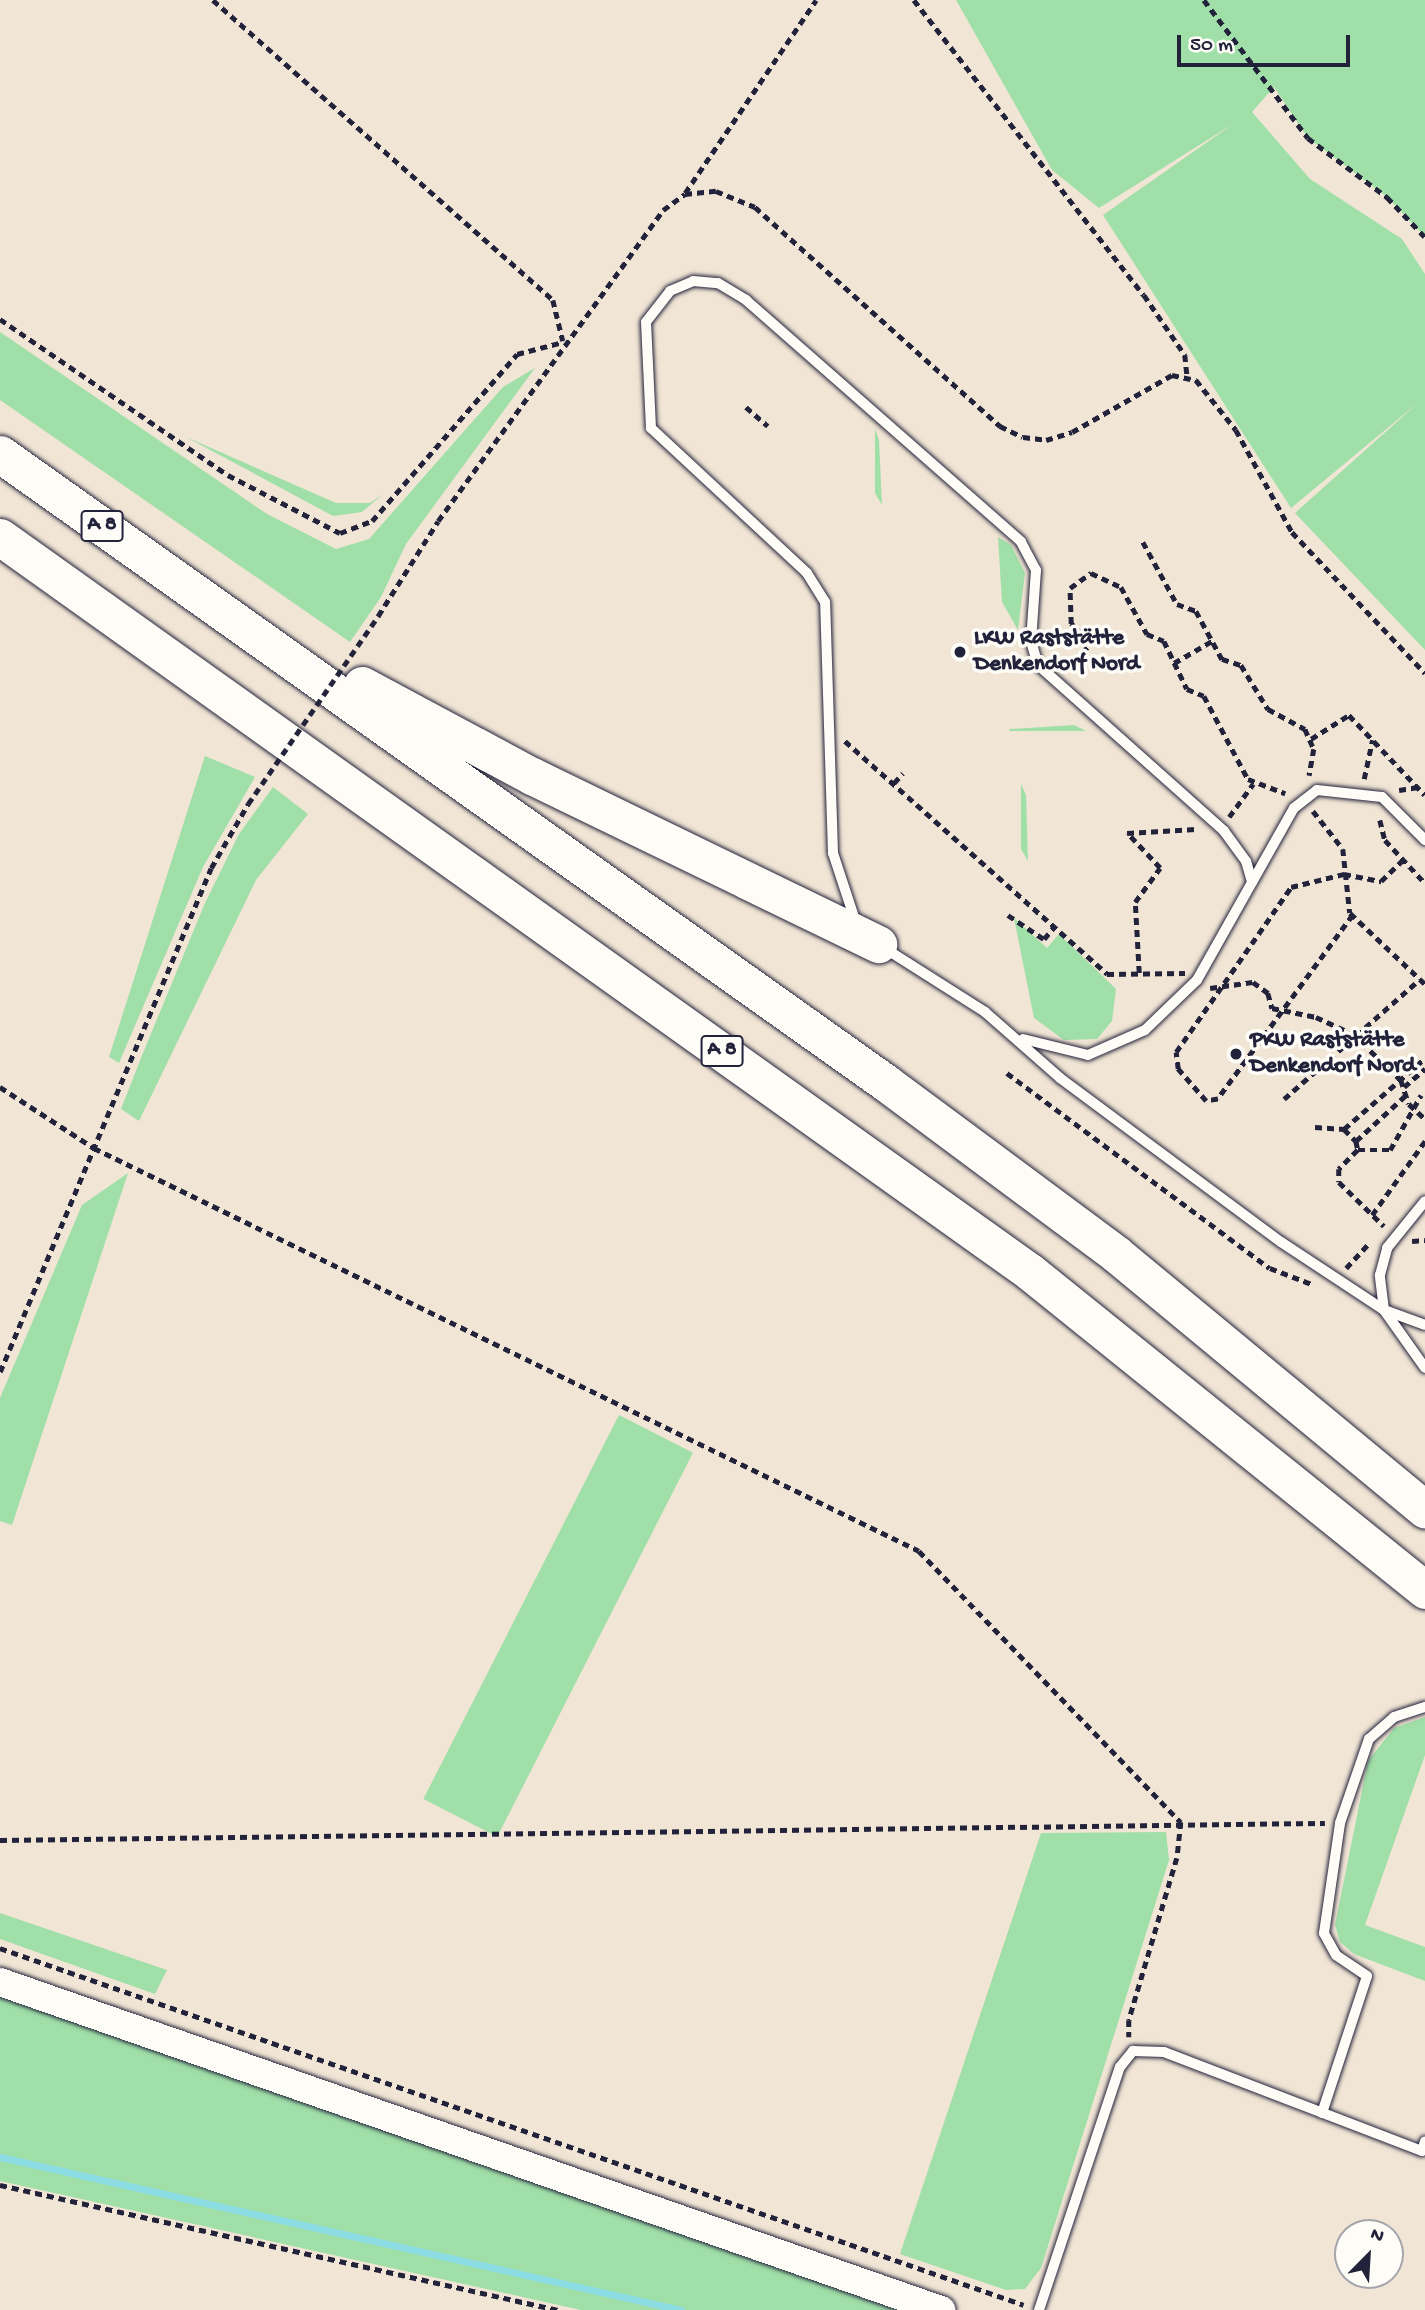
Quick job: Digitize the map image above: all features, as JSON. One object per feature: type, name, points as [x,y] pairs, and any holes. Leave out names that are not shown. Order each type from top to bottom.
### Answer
[{"type":"highway","name":"A 8","points":[[0,454],[205,598],[1105,1246],[1425,1510]]},
{"type":"highway","name":"A 8","points":[[0,537],[1030,1272],[1425,1590]]},
{"type":"highway","points":[[205,598],[532,776],[878,944]]},
{"type":"main road","points":[[0,1982],[941,2310]]},
{"type":"lane","points":[[1252,882],[1246,861],[1221,828],[1056,681],[1033,652],[1039,589],[1021,542],[746,300],[707,280],[681,285],[661,299],[645,329],[650,428],[817,587],[829,614],[833,853],[841,893],[855,921],[878,944],[1017,1037],[1060,1078],[1338,1280],[1384,1310],[1425,1325]]},
{"type":"lane","points":[[1017,1037],[1088,1055],[1145,1030],[1196,980],[1252,882],[1304,800],[1317,790],[1362,790],[1390,802],[1425,840]]},
{"type":"lane","points":[[1424,1366],[1384,1310],[1383,1260],[1425,1201]]},
{"type":"lane","points":[[1322,2113],[1367,1976],[1336,1955],[1324,1933],[1340,1823],[1369,1739],[1394,1717],[1425,1707]]},
{"type":"lane","points":[[1039,2310],[1120,2067],[1133,2051],[1164,2052],[1422,2151],[1425,2141]]},
{"type":"path","points":[[213,0],[553,300],[564,342]]},
{"type":"path","points":[[0,1372],[211,867],[248,804],[564,342],[663,210],[685,194],[816,0]]},
{"type":"path","points":[[914,0],[1144,295],[1185,355],[1187,374],[1210,391],[1237,430],[1292,532],[1425,673]]},
{"type":"path","points":[[1204,0],[1308,138],[1387,197],[1425,237]]},
{"type":"path","points":[[685,194],[716,191],[755,207],[1000,426],[1023,437],[1046,440],[1072,432],[1153,383],[1187,374]]},
{"type":"path","points":[[0,319],[228,475],[340,533],[372,521],[517,354],[564,342]]},
{"type":"path","points":[[746,407],[768,426]]},
{"type":"path","points":[[1056,681],[1091,643],[1071,624],[1070,588],[1091,573],[1121,587],[1147,634],[1164,641],[1187,690],[1205,696],[1253,784],[1274,793],[1296,789],[1314,766],[1311,739],[1296,720],[1268,709],[1241,665],[1222,659],[1196,611],[1177,604],[1143,542]]},
{"type":"path","points":[[1174,663],[1212,641]]},
{"type":"path","points":[[1311,739],[1342,714],[1372,739],[1425,795]]},
{"type":"path","points":[[830,728],[1107,975],[1181,971],[1196,980],[1222,987],[1254,982],[1268,993],[1272,1008],[1284,1008],[1355,1036],[1401,1080],[1413,1109],[1425,1119]]},
{"type":"path","points":[[1362,790],[1372,739]]},
{"type":"path","points":[[894,783],[903,773]]},
{"type":"path","points":[[1139,973],[1135,902],[1160,868],[1127,833],[1188,828],[1213,839],[1253,784]]},
{"type":"path","points":[[1296,789],[1343,849],[1344,874],[1353,915],[1425,984]]},
{"type":"path","points":[[1385,840],[1425,883]]},
{"type":"path","points":[[1353,915],[1218,1099],[1206,1101],[1178,1069],[1176,1052],[1291,887],[1344,874],[1381,881],[1403,860]]},
{"type":"path","points":[[1008,915],[1044,939],[1055,926]]},
{"type":"path","points":[[1284,1099],[1419,980]]},
{"type":"path","points":[[1344,1129],[1425,1058]]},
{"type":"path","points":[[1404,1087],[1425,1069]]},
{"type":"path","points":[[1007,1073],[1270,1268],[1330,1292],[1383,1224]]},
{"type":"path","points":[[0,1087],[94,1148],[919,1551],[1181,1822]]},
{"type":"path","points":[[1356,1141],[1406,1095]]},
{"type":"path","points":[[1357,1150],[1387,1152],[1421,1095]]},
{"type":"path","points":[[1315,1127],[1344,1129],[1356,1141],[1357,1150],[1339,1169],[1339,1182],[1371,1214],[1425,1141]]},
{"type":"path","points":[[1133,2051],[1129,2020],[1177,1858],[1181,1822]]},
{"type":"path","points":[[0,1840],[1181,1822],[1340,1823]]},
{"type":"path","points":[[0,1948],[1039,2310]]},
{"type":"path","points":[[0,2185],[558,2310]]},
{"type":"green space","points":[[956,0],[1425,0],[1425,237],[1387,197],[1308,138],[1274,87],[1252,112],[1310,179],[1402,239],[1425,274],[1425,650],[1295,513],[1419,402],[1291,508],[1103,215],[1233,124],[1099,208],[1052,170]]},
{"type":"green space","points":[[0,332],[267,514],[336,549],[369,539],[503,387],[535,368],[406,544],[381,597],[350,642],[0,400]]},
{"type":"green space","points":[[875,429],[879,440],[882,505],[875,493]]},
{"type":"green space","points":[[186,437],[336,503],[370,503],[383,494],[362,512],[333,516]]},
{"type":"green space","points":[[998,537],[1011,545],[1025,573],[1018,630],[1002,602]]},
{"type":"green space","points":[[1074,725],[1086,731],[1009,731],[1010,729]]},
{"type":"green space","points":[[205,756],[255,777],[203,867],[119,1063],[109,1057]]},
{"type":"green space","points":[[1021,784],[1026,795],[1028,861],[1021,849]]},
{"type":"green space","points":[[273,787],[308,814],[256,880],[139,1121],[121,1109],[143,1053],[205,903],[239,834]]},
{"type":"green space","points":[[1014,918],[1047,948],[1059,934],[1116,989],[1112,1021],[1097,1039],[1064,1040],[1034,1018]]},
{"type":"green space","points":[[128,1173],[12,1525],[0,1521],[0,1398],[82,1205]]},
{"type":"green space","points":[[619,1415],[693,1453],[497,1837],[423,1799]]},
{"type":"green space","points":[[1425,1717],[1425,1755],[1365,1925],[1425,1947],[1425,1981],[1354,1954],[1340,1942],[1335,1925],[1368,1761],[1394,1728]]},
{"type":"green space","points":[[1166,1832],[1169,1860],[1041,2268],[1025,2289],[1006,2290],[900,2254],[1041,1833]]},
{"type":"green space","points":[[0,1913],[167,1970],[155,1994],[0,1939]]},
{"type":"green space","points":[[0,1994],[907,2310],[581,2310],[0,2181]]},
{"type":"waterway","points":[[0,2157],[681,2310]]},
{"type":"place","name":"LKW Raststätte Denkendorf Nord","points":[[960,652]]},
{"type":"place","name":"PKW Raststätte Denkendorf Nord","points":[[1236,1054]]}]
